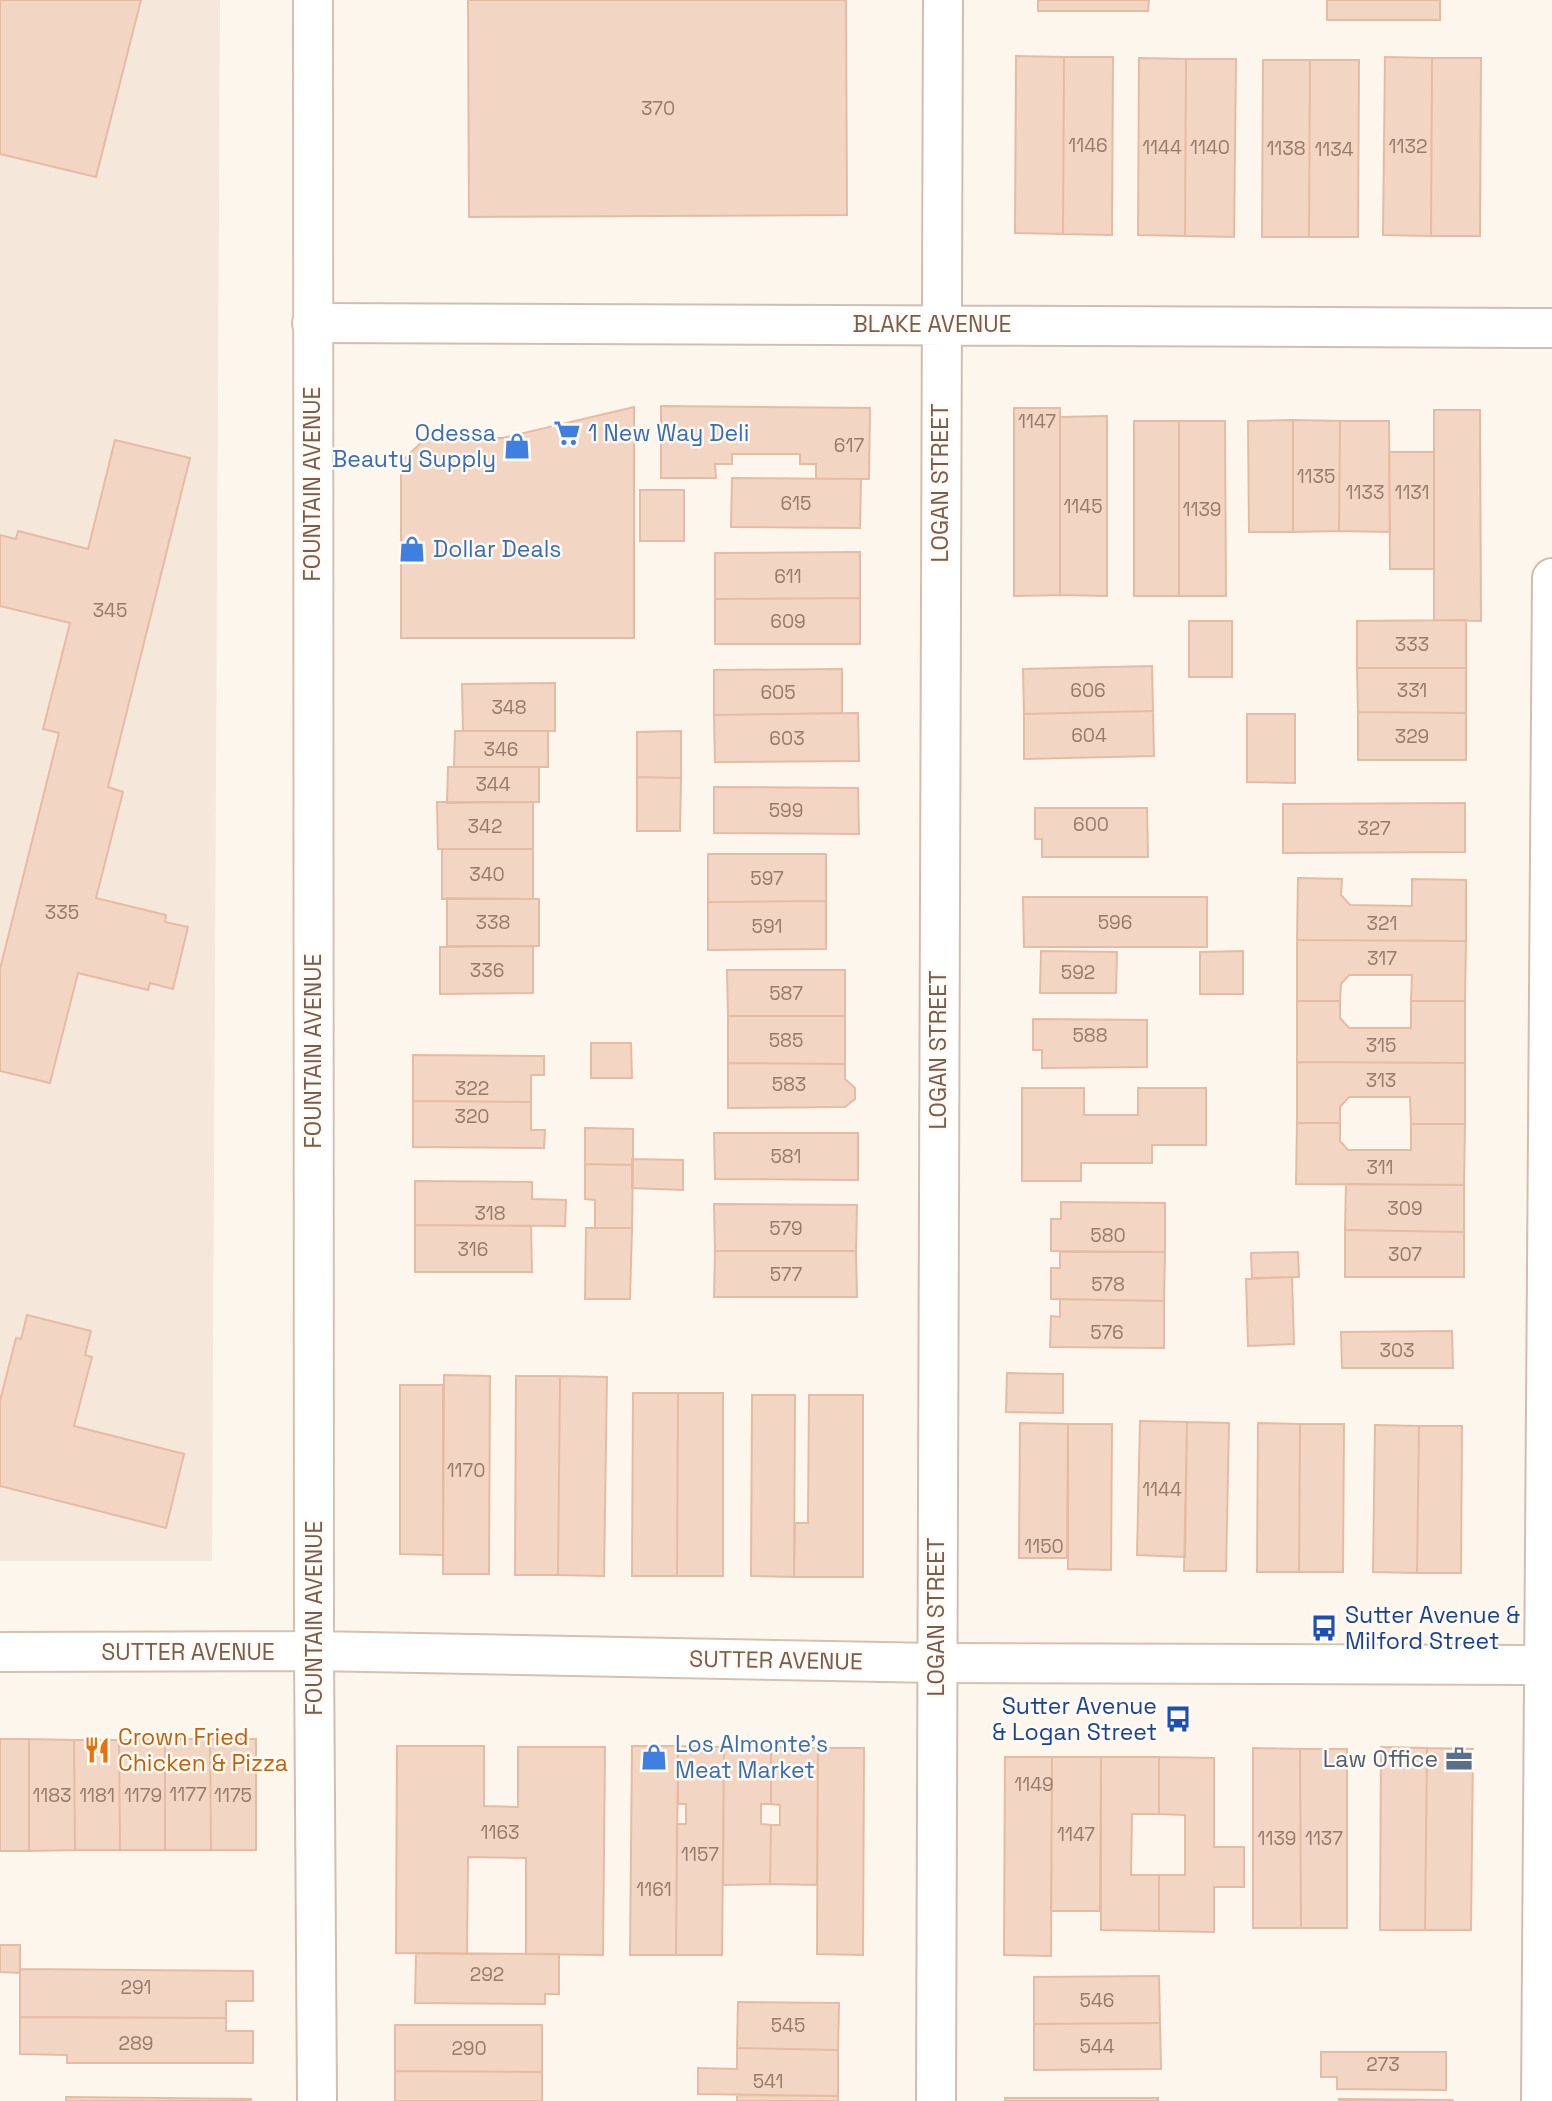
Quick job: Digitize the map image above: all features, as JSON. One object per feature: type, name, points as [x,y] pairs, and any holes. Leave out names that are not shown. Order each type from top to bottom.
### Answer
[{"type":"street","name":"FOUNTAIN AVENUE","points":[[313,0],[314,1651],[317,2101]]},
{"type":"street","name":"LOGAN STREET","points":[[936,2101],[943,0]]},
{"type":"street","name":"BLAKE AVENUE","points":[[312,323],[1552,327]]},
{"type":"street","points":[[1541,2101],[1549,1665],[1552,578]]},
{"type":"street","name":"SUTTER AVENUE","points":[[0,1652],[314,1651],[936,1662],[1549,1665]]},
{"type":"shaded area","points":[[0,0],[220,0],[212,1561],[0,1561]]},
{"type":"building","points":[[0,0],[141,0],[96,177],[0,154]]},
{"type":"building","points":[[468,0],[846,0],[847,215],[469,217]]},
{"type":"building","points":[[1038,0],[1149,0],[1148,11],[1038,11]]},
{"type":"building","points":[[1327,0],[1440,0],[1440,20],[1327,20]]},
{"type":"building","points":[[1016,56],[1064,57],[1063,234],[1015,233]]},
{"type":"building","points":[[1064,57],[1113,57],[1112,235],[1063,234]]},
{"type":"building","points":[[1385,57],[1432,58],[1431,236],[1383,235]]},
{"type":"building","points":[[1139,58],[1186,59],[1185,236],[1138,235]]},
{"type":"building","points":[[1432,58],[1481,58],[1480,236],[1431,236]]},
{"type":"building","points":[[1186,59],[1236,59],[1234,237],[1185,236]]},
{"type":"building","points":[[1263,60],[1310,60],[1309,237],[1262,237]]},
{"type":"building","points":[[1310,60],[1359,60],[1358,237],[1309,237]]},
{"type":"building","points":[[661,406],[870,408],[869,479],[816,479],[816,464],[800,464],[800,454],[732,454],[732,464],[715,464],[716,478],[661,478]]},
{"type":"building","points":[[634,407],[634,638],[401,638],[401,462],[427,437],[503,438]]},
{"type":"building","points":[[1014,408],[1060,408],[1060,595],[1014,596]]},
{"type":"building","points":[[1434,410],[1480,410],[1481,621],[1434,620]]},
{"type":"building","points":[[1107,416],[1107,596],[1060,595],[1060,417]]},
{"type":"building","points":[[1293,420],[1340,421],[1339,531],[1293,532]]},
{"type":"building","points":[[1293,420],[1293,532],[1249,532],[1248,421]]},
{"type":"building","points":[[1134,421],[1179,421],[1179,596],[1134,596]]},
{"type":"building","points":[[1179,421],[1225,421],[1226,596],[1179,596]]},
{"type":"building","points":[[1340,421],[1389,421],[1390,532],[1339,531]]},
{"type":"building","points":[[115,440],[190,458],[108,787],[123,792],[96,898],[166,915],[165,922],[188,927],[173,989],[150,983],[148,990],[78,973],[50,1083],[0,1071],[0,969],[59,733],[43,729],[70,623],[0,606],[0,535],[16,539],[18,531],[88,549]]},
{"type":"building","points":[[1389,452],[1434,452],[1434,569],[1390,569]]},
{"type":"building","points":[[732,478],[861,479],[860,528],[731,527]]},
{"type":"building","points":[[640,490],[684,490],[684,541],[640,541]]},
{"type":"building","points":[[860,552],[860,598],[715,599],[715,553]]},
{"type":"building","points":[[860,598],[860,644],[715,644],[715,599]]},
{"type":"building","points":[[1466,620],[1466,668],[1357,668],[1357,621]]},
{"type":"building","points":[[1189,621],[1232,621],[1232,677],[1189,677]]},
{"type":"building","points":[[1152,666],[1153,711],[1024,714],[1023,669]]},
{"type":"building","points":[[1357,668],[1466,668],[1466,713],[1358,712]]},
{"type":"building","points":[[842,669],[842,713],[714,715],[714,670]]},
{"type":"building","points":[[555,683],[555,731],[463,731],[462,684]]},
{"type":"building","points":[[1153,711],[1154,756],[1024,759],[1024,714]]},
{"type":"building","points":[[1358,712],[1466,713],[1466,760],[1358,760]]},
{"type":"building","points":[[858,713],[859,761],[715,762],[714,715]]},
{"type":"building","points":[[1247,714],[1295,714],[1295,783],[1247,782]]},
{"type":"building","points":[[455,731],[548,731],[548,767],[454,767]]},
{"type":"building","points":[[681,731],[681,778],[637,777],[637,732]]},
{"type":"building","points":[[448,767],[539,767],[539,802],[447,803]]},
{"type":"building","points":[[637,777],[681,778],[680,831],[637,831]]},
{"type":"building","points":[[714,787],[858,788],[859,834],[714,833]]},
{"type":"building","points":[[437,802],[533,802],[533,849],[438,849]]},
{"type":"building","points":[[1465,803],[1465,852],[1283,853],[1283,804]]},
{"type":"building","points":[[1035,808],[1147,808],[1148,857],[1042,857],[1042,839],[1035,839]]},
{"type":"building","points":[[442,849],[533,849],[533,899],[442,899]]},
{"type":"building","points":[[708,854],[826,854],[826,901],[708,902]]},
{"type":"building","points":[[1298,878],[1342,879],[1341,895],[1350,905],[1412,906],[1412,879],[1466,880],[1466,941],[1297,940]]},
{"type":"building","points":[[1023,897],[1207,897],[1207,947],[1024,947]]},
{"type":"building","points":[[447,898],[539,899],[539,946],[447,946]]},
{"type":"building","points":[[826,901],[826,949],[708,950],[708,902]]},
{"type":"building","points":[[1297,940],[1466,941],[1465,1001],[1411,1001],[1412,975],[1349,975],[1341,984],[1340,1001],[1297,1001]]},
{"type":"building","points":[[533,946],[533,993],[440,994],[440,947]]},
{"type":"building","points":[[1041,951],[1117,952],[1116,993],[1040,993]]},
{"type":"building","points":[[1243,951],[1243,994],[1200,994],[1200,952]]},
{"type":"building","points":[[727,970],[845,970],[845,1016],[728,1016]]},
{"type":"building","points":[[1297,1001],[1340,1001],[1340,1018],[1349,1028],[1411,1028],[1411,1001],[1465,1001],[1465,1063],[1297,1062]]},
{"type":"building","points":[[728,1016],[845,1016],[845,1064],[728,1063]]},
{"type":"building","points":[[1033,1019],[1147,1020],[1147,1067],[1042,1068],[1042,1050],[1033,1050]]},
{"type":"building","points":[[591,1043],[631,1043],[632,1078],[591,1078]]},
{"type":"building","points":[[413,1055],[544,1056],[544,1075],[531,1075],[531,1102],[413,1101]]},
{"type":"building","points":[[1297,1062],[1465,1063],[1465,1124],[1411,1124],[1410,1097],[1349,1097],[1340,1107],[1340,1123],[1297,1123]]},
{"type":"building","points":[[728,1063],[845,1064],[845,1079],[855,1088],[855,1099],[845,1107],[728,1108]]},
{"type":"building","points":[[1022,1088],[1084,1088],[1084,1115],[1138,1115],[1138,1088],[1206,1088],[1206,1145],[1152,1145],[1152,1163],[1081,1163],[1081,1181],[1022,1181]]},
{"type":"building","points":[[413,1101],[531,1102],[531,1130],[545,1130],[544,1148],[413,1147]]},
{"type":"building","points":[[1297,1123],[1340,1123],[1340,1141],[1348,1150],[1411,1150],[1411,1124],[1465,1124],[1464,1185],[1296,1184]]},
{"type":"building","points":[[585,1128],[633,1129],[633,1165],[585,1164]]},
{"type":"building","points":[[714,1133],[858,1133],[858,1180],[715,1179]]},
{"type":"building","points":[[632,1159],[683,1160],[683,1190],[632,1188]]},
{"type":"building","points":[[585,1164],[633,1165],[632,1228],[595,1228],[595,1200],[585,1199]]},
{"type":"building","points":[[415,1181],[532,1182],[532,1199],[566,1200],[565,1226],[415,1225]]},
{"type":"building","points":[[1346,1184],[1464,1185],[1464,1232],[1345,1230]]},
{"type":"building","points":[[1061,1202],[1165,1203],[1165,1252],[1051,1251],[1051,1219],[1061,1219]]},
{"type":"building","points":[[714,1204],[857,1205],[856,1251],[715,1251]]},
{"type":"building","points":[[415,1225],[531,1226],[532,1272],[415,1272]]},
{"type":"building","points":[[586,1228],[632,1228],[630,1299],[585,1299]]},
{"type":"building","points":[[1345,1230],[1464,1232],[1464,1277],[1345,1277]]},
{"type":"building","points":[[715,1251],[856,1251],[857,1297],[714,1297]]},
{"type":"building","points":[[1060,1252],[1165,1252],[1164,1301],[1051,1299],[1051,1268],[1060,1268]]},
{"type":"building","points":[[1298,1252],[1299,1277],[1252,1278],[1251,1253]]},
{"type":"building","points":[[1292,1277],[1294,1344],[1248,1346],[1246,1279]]},
{"type":"building","points":[[1060,1299],[1164,1301],[1164,1348],[1050,1347],[1051,1316],[1060,1317]]},
{"type":"building","points":[[27,1315],[91,1331],[85,1355],[92,1357],[74,1426],[184,1454],[166,1528],[0,1486],[0,1401],[16,1338],[21,1339]]},
{"type":"building","points":[[1452,1331],[1453,1368],[1342,1368],[1341,1332]]},
{"type":"building","points":[[1007,1373],[1063,1374],[1063,1413],[1006,1412]]},
{"type":"building","points":[[444,1375],[490,1376],[489,1574],[443,1574]]},
{"type":"building","points":[[516,1376],[560,1376],[558,1575],[515,1575]]},
{"type":"building","points":[[560,1376],[607,1377],[604,1576],[558,1575]]},
{"type":"building","points":[[400,1385],[443,1385],[443,1555],[400,1554]]},
{"type":"building","points":[[633,1393],[678,1393],[677,1576],[632,1576]]},
{"type":"building","points":[[678,1393],[723,1393],[723,1576],[677,1576]]},
{"type":"building","points":[[752,1395],[795,1395],[794,1577],[751,1576]]},
{"type":"building","points":[[809,1395],[863,1395],[863,1577],[794,1577],[795,1523],[808,1523]]},
{"type":"building","points":[[1140,1421],[1187,1422],[1185,1557],[1137,1555]]},
{"type":"building","points":[[1187,1422],[1229,1423],[1226,1571],[1184,1571]]},
{"type":"building","points":[[1020,1423],[1068,1424],[1067,1558],[1019,1558]]},
{"type":"building","points":[[1258,1423],[1300,1424],[1299,1572],[1257,1572]]},
{"type":"building","points":[[1068,1424],[1112,1424],[1111,1570],[1068,1569]]},
{"type":"building","points":[[1300,1424],[1344,1424],[1343,1572],[1299,1572]]},
{"type":"building","points":[[1375,1425],[1419,1426],[1417,1573],[1373,1572]]},
{"type":"building","points":[[1419,1426],[1462,1426],[1461,1573],[1417,1573]]},
{"type":"building","points":[[0,1739],[29,1739],[29,1851],[0,1851]]},
{"type":"building","points":[[29,1739],[74,1740],[75,1850],[29,1851]]},
{"type":"building","points":[[165,1739],[210,1739],[211,1850],[165,1850]]},
{"type":"building","points":[[165,1739],[165,1850],[120,1850],[119,1740]]},
{"type":"building","points":[[210,1739],[256,1739],[256,1850],[211,1850]]},
{"type":"building","points":[[74,1740],[119,1740],[120,1850],[75,1850]]},
{"type":"building","points":[[397,1746],[484,1746],[484,1806],[518,1807],[518,1747],[605,1747],[603,1955],[526,1954],[526,1858],[468,1857],[467,1954],[396,1953]]},
{"type":"building","points":[[632,1746],[678,1746],[676,1955],[630,1955]]},
{"type":"building","points":[[678,1746],[724,1747],[722,1955],[676,1955],[677,1824],[686,1824],[686,1804],[678,1804]]},
{"type":"building","points":[[724,1747],[771,1747],[771,1804],[761,1804],[761,1824],[771,1825],[770,1884],[723,1885]]},
{"type":"building","points":[[771,1747],[818,1748],[817,1885],[770,1884],[771,1825],[780,1825],[780,1805],[771,1804]]},
{"type":"building","points":[[1381,1747],[1427,1748],[1425,1930],[1380,1930]]},
{"type":"building","points":[[818,1748],[864,1748],[863,1955],[817,1954]]},
{"type":"building","points":[[1253,1748],[1300,1749],[1301,1928],[1253,1928]]},
{"type":"building","points":[[1427,1748],[1473,1749],[1471,1930],[1425,1930]]},
{"type":"building","points":[[1300,1749],[1347,1749],[1347,1928],[1301,1928]]},
{"type":"building","points":[[1005,1757],[1052,1757],[1051,1956],[1004,1955]]},
{"type":"building","points":[[1052,1757],[1101,1757],[1100,1911],[1051,1911]]},
{"type":"building","points":[[1101,1757],[1159,1757],[1159,1814],[1132,1814],[1131,1875],[1159,1875],[1159,1931],[1101,1930]]},
{"type":"building","points":[[1159,1757],[1214,1758],[1214,1847],[1244,1847],[1244,1887],[1214,1887],[1214,1932],[1159,1931],[1159,1875],[1185,1875],[1185,1815],[1159,1814]]},
{"type":"building","points":[[0,1945],[20,1945],[20,1973],[0,1972]]},
{"type":"building","points":[[416,1953],[559,1954],[559,1994],[545,1994],[545,2004],[415,2003]]},
{"type":"building","points":[[20,1969],[253,1971],[253,2001],[226,2001],[226,2018],[20,2017]]},
{"type":"building","points":[[1159,1976],[1160,2023],[1034,2024],[1034,1977]]},
{"type":"building","points":[[738,2002],[839,2003],[838,2050],[737,2048]]},
{"type":"building","points":[[20,2017],[226,2018],[226,2031],[253,2031],[253,2063],[67,2063],[67,2055],[20,2054]]},
{"type":"building","points":[[1160,2023],[1161,2069],[1034,2070],[1034,2024]]},
{"type":"building","points":[[395,2025],[542,2025],[542,2072],[395,2071]]},
{"type":"building","points":[[737,2048],[838,2050],[838,2096],[698,2094],[698,2068],[737,2069]]},
{"type":"building","points":[[1321,2052],[1446,2052],[1446,2090],[1337,2089],[1337,2077],[1321,2077]]},
{"type":"building","points":[[395,2071],[542,2072],[542,2101],[395,2101]]},
{"type":"building","points":[[737,2095],[838,2096],[838,2101],[737,2101]]},
{"type":"building","points":[[66,2097],[251,2099],[251,2101],[66,2101]]},
{"type":"building","points":[[1005,2098],[1158,2098],[1158,2101],[1005,2101]]},
{"type":"building","points":[[1452,2100],[1453,2101],[1339,2101]]},
{"type":"place","name":"1 New Way Deli","points":[[567,433]]},
{"type":"place","name":"Odessa Beauty Supply","points":[[517,446]]},
{"type":"place","name":"Dollar Deals","points":[[412,549]]},
{"type":"place","name":"Sutter Avenue & Milford Street","points":[[1324,1628]]},
{"type":"place","name":"Sutter Avenue & Logan Street","points":[[1178,1719]]},
{"type":"place","name":"Crown Fried Chicken & Pizza","points":[[97,1750]]},
{"type":"place","name":"Los Almonte's Meat Market","points":[[654,1757]]},
{"type":"place","name":"Law Office","points":[[1459,1759]]}]
